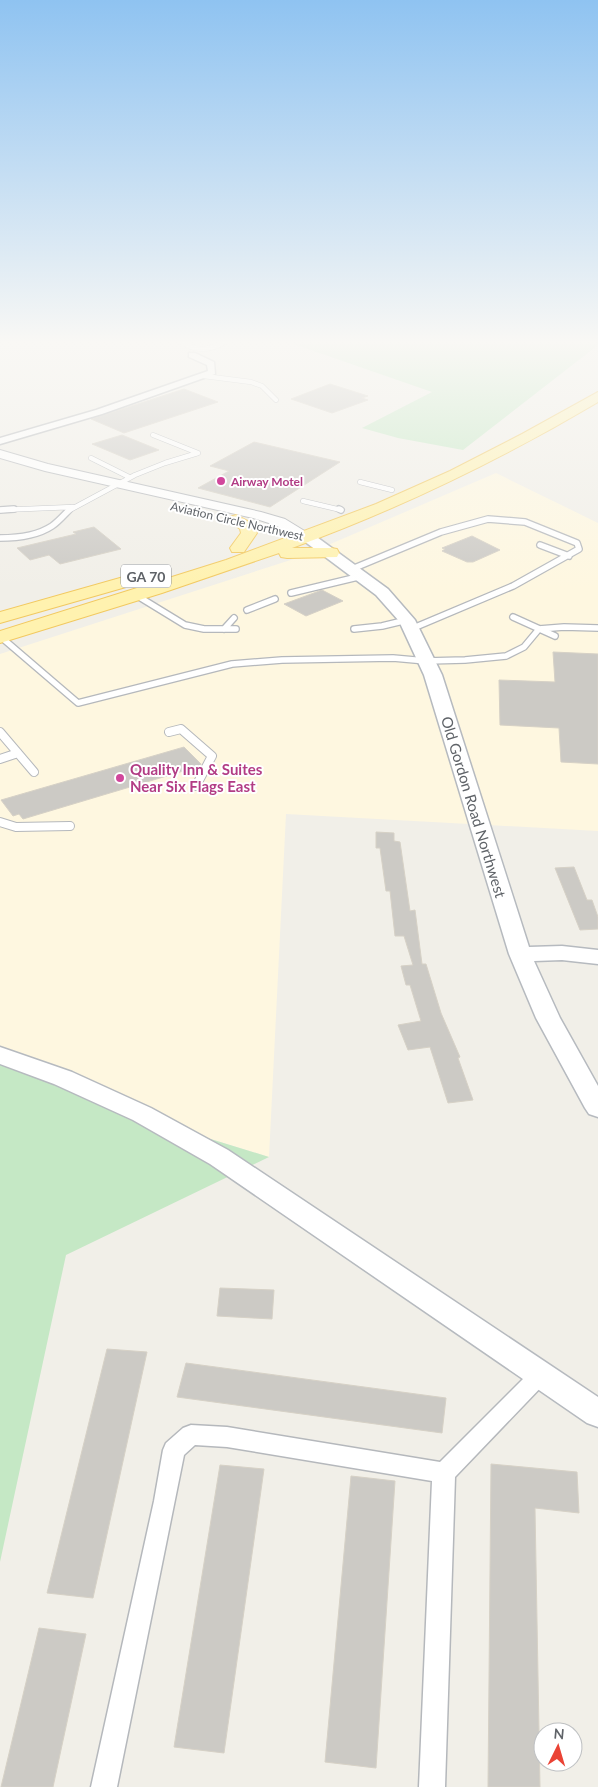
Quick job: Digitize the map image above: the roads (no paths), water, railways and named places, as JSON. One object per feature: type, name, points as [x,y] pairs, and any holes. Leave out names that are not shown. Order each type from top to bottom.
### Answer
[{"type":"main road","name":"GA 70","points":[[0,637],[265,553],[295,533],[341,510],[392,490],[486,445],[526,423]]},
{"type":"main road","name":"GA 70","points":[[0,618],[295,533],[402,500],[456,476],[554,423]]},
{"type":"main road","points":[[236,520],[248,527],[248,533],[238,548]]},
{"type":"main road","name":"Old Gordon Road Northwest","points":[[295,533],[331,553],[357,573],[396,606],[409,624],[433,675],[520,954],[548,1018],[590,1082],[598,1108]]},
{"type":"main road","points":[[265,553],[331,553]]},
{"type":"main road","points":[[520,954],[562,953],[598,957]]},
{"type":"main road","points":[[0,1055],[63,1078],[142,1114],[219,1157],[598,1414]]},
{"type":"street","points":[[0,441],[59,423]]},
{"type":"street","name":"Aviation Circle Northwest","points":[[0,454],[112,487],[236,520],[295,533]]},
{"type":"street","name":"Aviation Circle Northwest","points":[[0,465],[35,475],[112,487],[256,514],[280,522],[295,533]]},
{"type":"street","points":[[432,1787],[444,1473],[540,1374]]},
{"type":"street","points":[[104,1787],[165,1501],[174,1450],[191,1435],[227,1437],[444,1473]]},
{"type":"lane","points":[[0,538],[13,538],[34,534],[51,527],[73,507],[129,477],[179,458],[198,453],[153,435]]},
{"type":"lane","points":[[91,458],[129,477]]},
{"type":"lane","points":[[360,482],[392,490]]},
{"type":"lane","points":[[303,501],[341,510]]},
{"type":"lane","points":[[0,510],[73,507]]},
{"type":"lane","points":[[292,594],[357,573],[442,532],[488,519],[526,522],[576,543],[579,549],[513,586],[409,624],[354,629]]},
{"type":"lane","points":[[540,545],[569,556]]},
{"type":"lane","points":[[136,595],[185,625],[204,629],[236,628]]},
{"type":"lane","points":[[247,610],[274,599]]},
{"type":"lane","points":[[513,616],[555,636]]},
{"type":"lane","points":[[224,629],[234,618]]},
{"type":"lane","points":[[0,637],[78,703],[232,664],[282,660],[393,658],[426,661],[465,660],[506,656],[524,648],[539,629],[564,627],[598,628]]},
{"type":"lane","points":[[169,732],[181,729],[212,756],[196,786]]},
{"type":"lane","points":[[0,732],[34,772]]},
{"type":"lane","points":[[0,758],[18,754]]},
{"type":"lane","points":[[0,822],[16,828],[70,826]]},
{"type":"place","name":"Airway Motel","points":[[221,481]]},
{"type":"place","name":"Quality Inn & Suites Near Six Flags East","points":[[120,778]]}]
